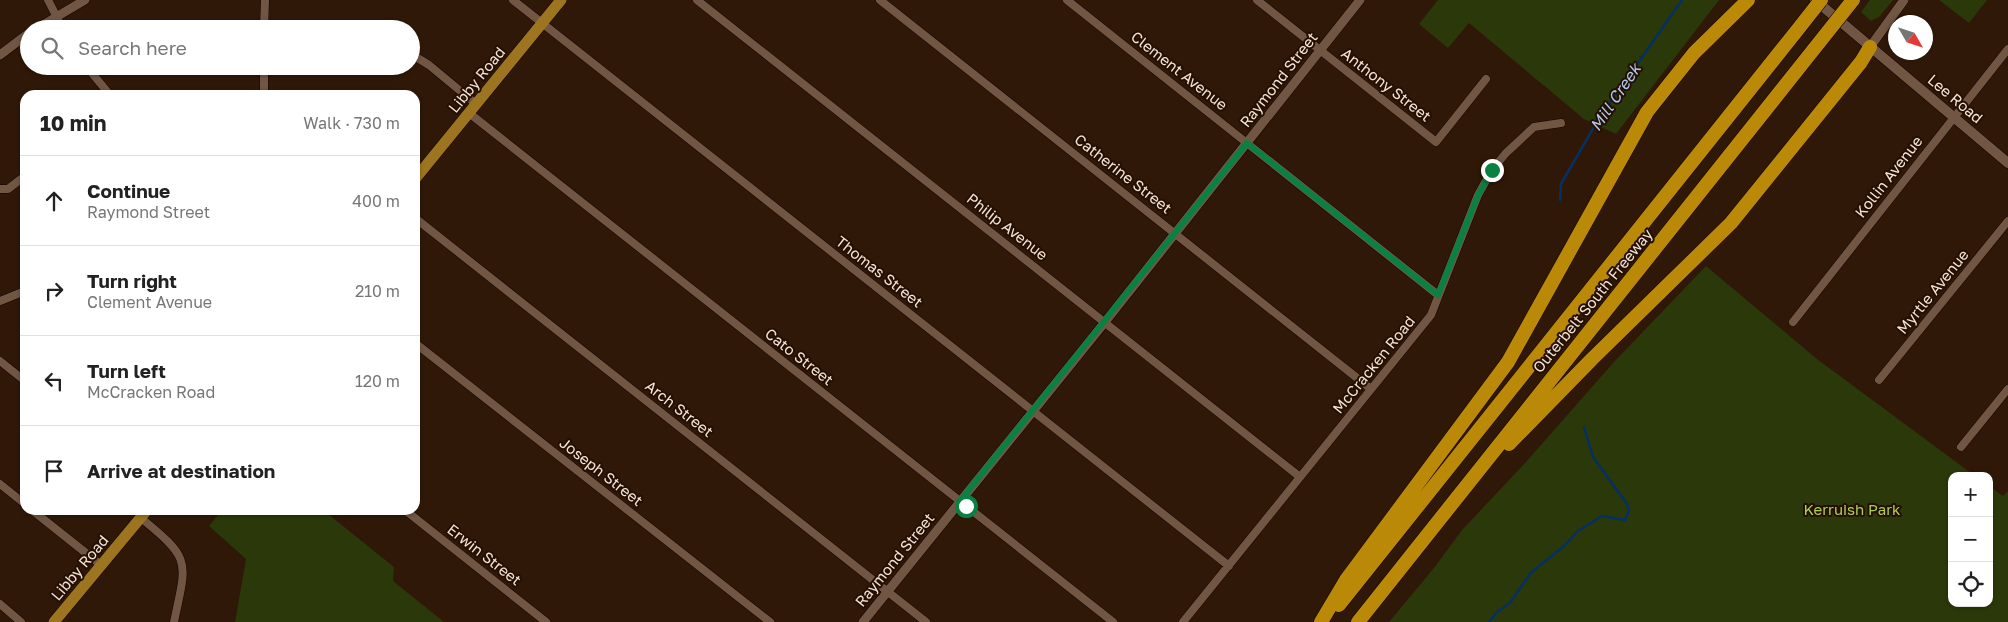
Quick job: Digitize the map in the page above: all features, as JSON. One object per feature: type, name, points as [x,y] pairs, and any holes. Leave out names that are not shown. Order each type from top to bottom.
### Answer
[{"type":"highway","points":[[1322,622],[1346,580],[1478,405],[1512,355],[1647,112],[1694,53],[1748,0]]},
{"type":"highway","name":"Outerbelt South Freeway","points":[[1326,622],[1821,0]]},
{"type":"highway","name":"Outerbelt South Freeway","points":[[1358,622],[1853,0]]},
{"type":"highway","points":[[1475,475],[1528,426],[1577,374],[1721,234],[1788,154],[1861,62],[1870,47]]},
{"type":"main road","name":"Libby Road","points":[[420,173],[561,0]]},
{"type":"main road","name":"Lee Road","points":[[1815,0],[2008,163]]},
{"type":"main road","name":"Libby Road","points":[[54,622],[143,515]]},
{"type":"street","points":[[48,0],[58,20]]},
{"type":"street","points":[[50,20],[85,0]]},
{"type":"street","points":[[264,20],[265,0]]},
{"type":"street","name":"Thomas Street","points":[[512,0],[1228,566]]},
{"type":"street","name":"Philip Avenue","points":[[697,0],[1300,477]]},
{"type":"street","name":"Catherine Street","points":[[880,0],[1371,389]]},
{"type":"street","name":"Clement Avenue","points":[[1067,0],[1438,295]]},
{"type":"street","name":"Anthony Street","points":[[1257,0],[1436,142],[1486,79]]},
{"type":"street","name":"Raymond Street","points":[[863,622],[1034,411],[1360,0]]},
{"type":"street","points":[[1870,47],[1904,0]]},
{"type":"street","points":[[0,55],[20,40]]},
{"type":"street","name":"Kollin Avenue","points":[[1793,322],[2008,49]]},
{"type":"street","name":"Cato Street","points":[[420,60],[429,65],[473,109],[1113,622]]},
{"type":"street","points":[[93,75],[106,90]]},
{"type":"street","points":[[264,75],[264,90]]},
{"type":"street","name":"McCracken Road","points":[[1183,622],[1431,315],[1478,195],[1492,170],[1506,153],[1534,128],[1561,124]]},
{"type":"street","points":[[0,189],[8,189],[20,180]]},
{"type":"street","name":"Myrtle Avenue","points":[[1878,380],[2008,221]]},
{"type":"street","name":"Arch Street","points":[[420,222],[926,622]]},
{"type":"street","points":[[0,301],[20,293]]},
{"type":"street","name":"Joseph Street","points":[[420,347],[770,622]]},
{"type":"street","points":[[0,361],[20,377]]},
{"type":"street","points":[[1961,447],[2008,389]]},
{"type":"street","points":[[0,484],[20,500]]},
{"type":"street","points":[[38,515],[101,565]]},
{"type":"street","points":[[145,515],[176,549],[183,563],[183,580],[174,622]]},
{"type":"street","name":"Erwin Street","points":[[411,515],[546,622]]},
{"type":"street","points":[[0,604],[21,622]]},
{"type":"green space","points":[[1438,0],[1719,0],[1616,134],[1584,119],[1469,23],[1448,48],[1419,24]]},
{"type":"green space","points":[[1870,0],[1893,0],[1879,17],[1871,21],[1861,12]]},
{"type":"green space","points":[[1939,0],[1987,0],[1969,23]]},
{"type":"green space","name":"Kerruish Park","points":[[1706,266],[1817,359],[1970,472],[1948,472],[1948,607],[1993,607],[1993,489],[2003,496],[2008,491],[2008,622],[1389,622],[1434,568],[1462,530],[1526,462],[1613,363]]},
{"type":"green space","points":[[218,515],[329,515],[394,567],[393,581],[444,622],[235,622],[246,559],[209,526]]},
{"type":"waterway","name":"Mill Creek","points":[[1560,200],[1561,184],[1598,120],[1682,0]]},
{"type":"waterway","points":[[1489,622],[1497,612],[1510,603],[1530,574],[1564,546],[1578,531],[1602,516],[1625,520],[1629,510],[1627,504],[1593,457],[1584,427]]},
{"type":"route","points":[[966,506],[960,501],[1029,418],[1247,143],[1438,295],[1478,195],[1492,170]]}]
